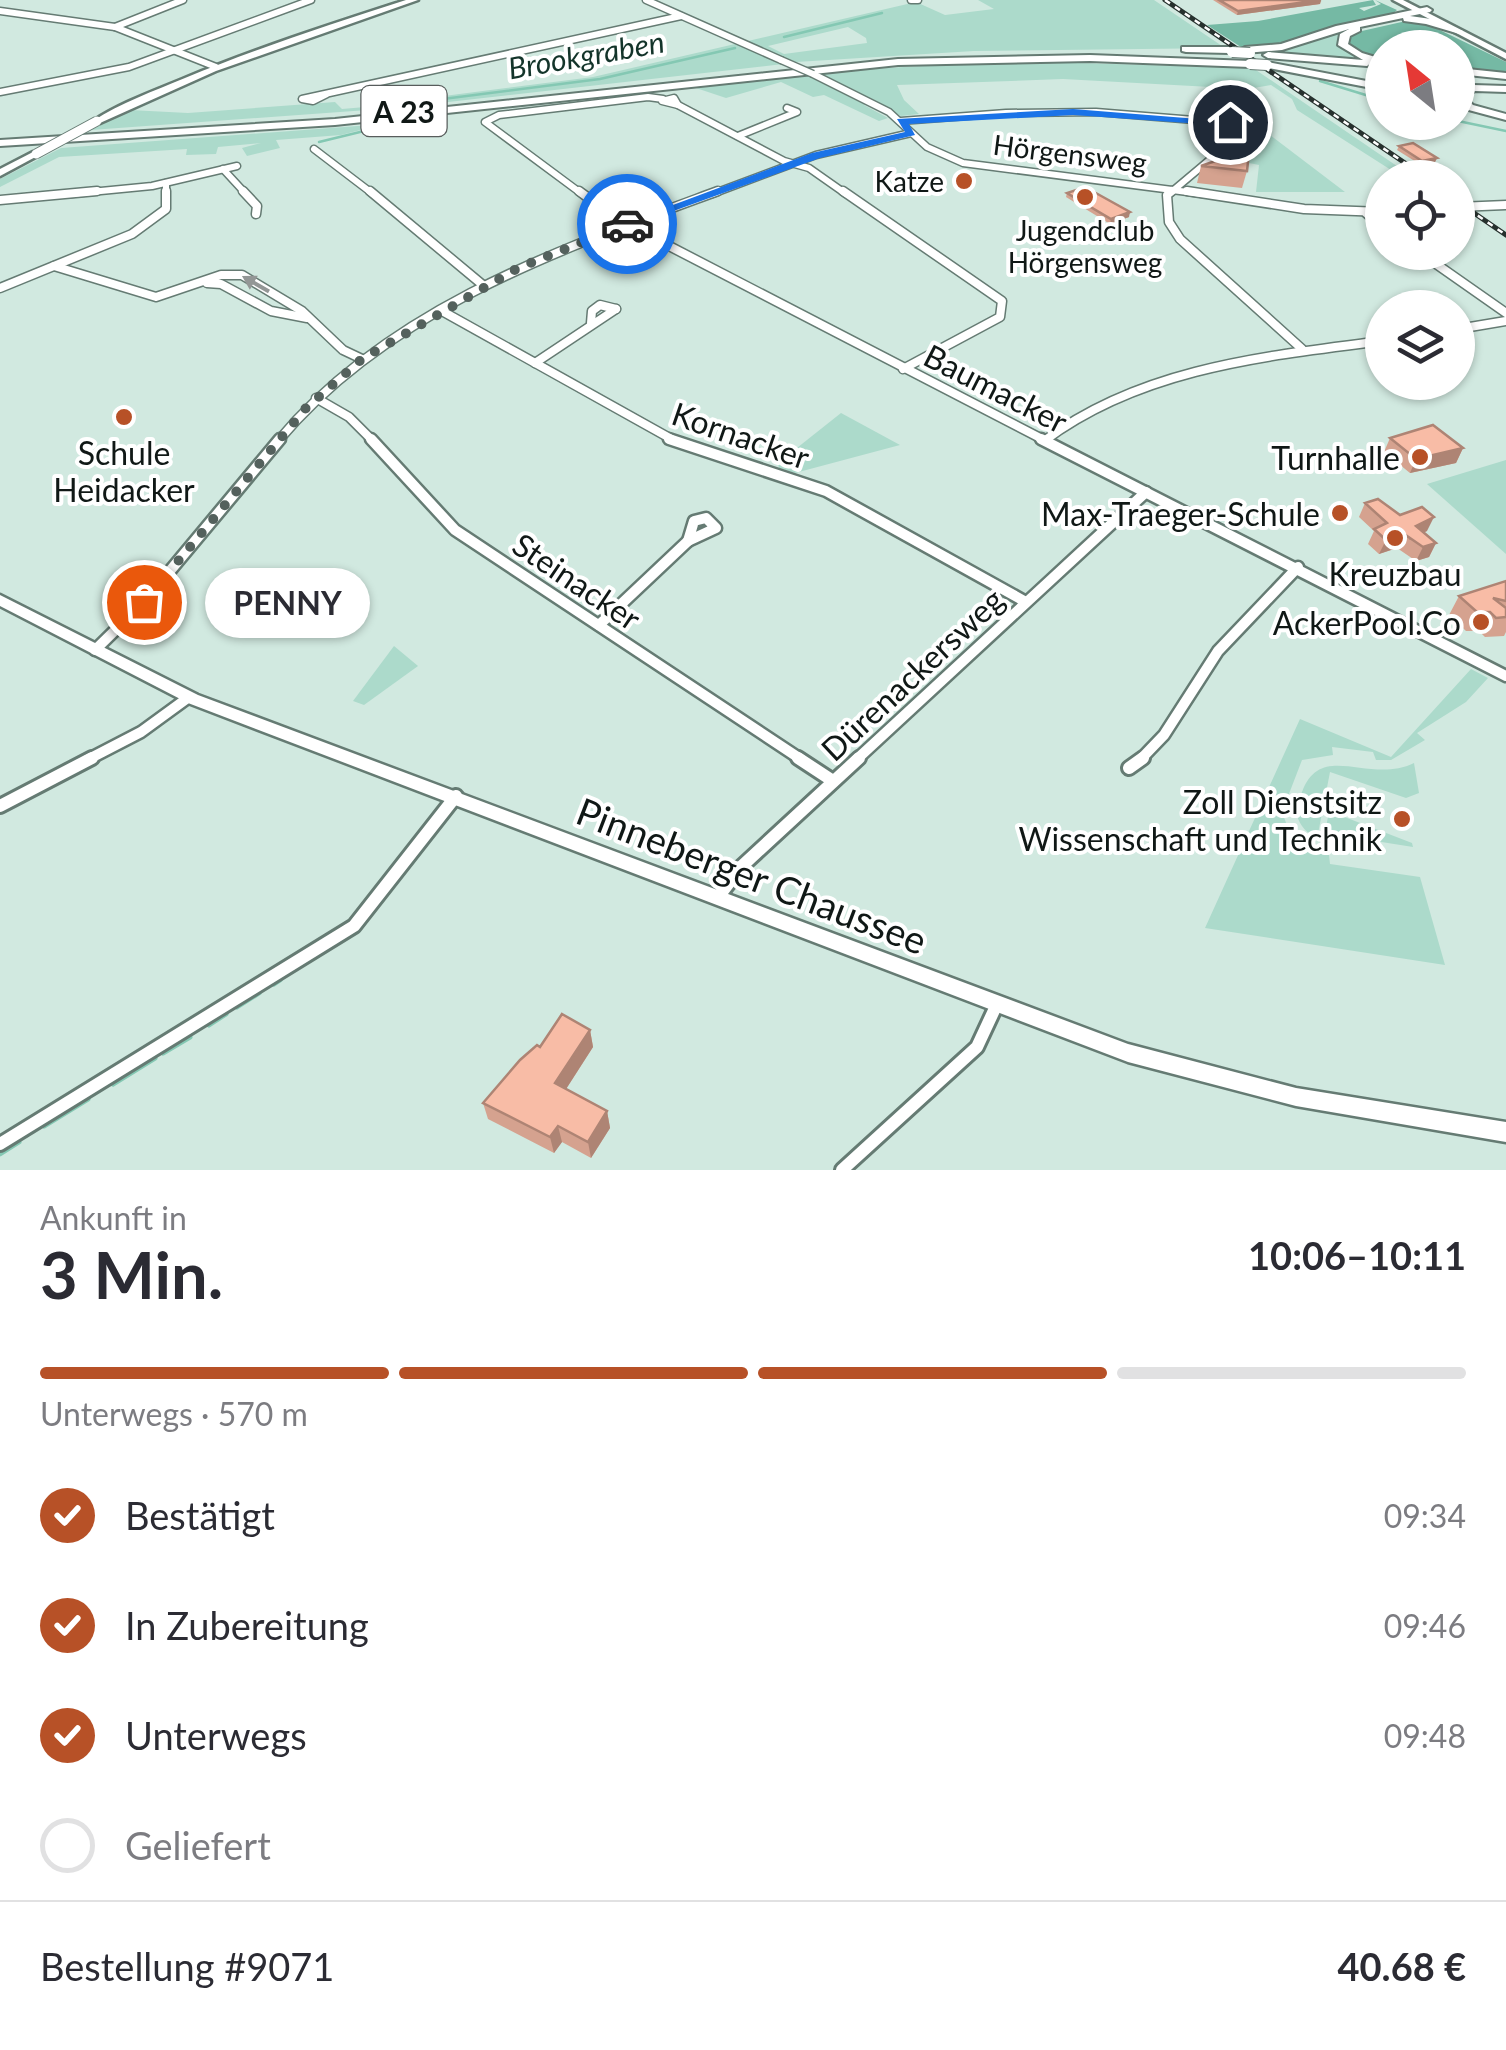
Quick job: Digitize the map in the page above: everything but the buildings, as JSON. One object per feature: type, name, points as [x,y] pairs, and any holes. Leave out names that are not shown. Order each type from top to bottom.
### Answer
[{"type":"highway","points":[[1388,0],[1400,10],[1397,18]]},
{"type":"highway","points":[[1247,57],[1339,28],[1426,13]]},
{"type":"highway","points":[[1365,59],[1352,52],[1342,38],[1358,28],[1397,18],[1428,21],[1452,30]]},
{"type":"highway","points":[[995,54],[1177,49],[1365,67]]},
{"type":"highway","name":"A 23","points":[[0,140],[315,119],[771,68],[995,54],[1247,57],[1365,67]]},
{"type":"highway","points":[[1247,57],[1365,83]]},
{"type":"highway","name":"A 23","points":[[0,140],[335,122],[866,64],[1247,57]]},
{"type":"highway","points":[[1475,79],[1506,84]]},
{"type":"highway","points":[[1506,84],[1473,88],[1459,96],[1468,106],[1506,120]]},
{"type":"highway","points":[[1475,114],[1506,120]]},
{"type":"main road","points":[[0,173],[216,66],[414,0]]},
{"type":"main road","points":[[1397,0],[1506,52]]},
{"type":"main road","points":[[1406,0],[1455,30]]},
{"type":"main road","points":[[1475,39],[1506,52]]},
{"type":"main road","name":"Pinneberger Chaussee","points":[[0,600],[189,697],[1128,1053],[1263,1090],[1506,1132]]},
{"type":"street","points":[[114,26],[183,0]]},
{"type":"street","points":[[0,92],[84,78],[177,51],[311,0]]},
{"type":"street","name":"Hörgensweg","points":[[646,0],[813,74],[901,121],[932,151],[962,162],[1175,188],[1292,208],[1365,212]]},
{"type":"street","points":[[0,12],[114,26],[216,66]]},
{"type":"street","points":[[327,94],[681,16]]},
{"type":"street","name":"Baumacker","points":[[738,136],[678,105],[664,103],[663,99],[630,99],[486,118],[486,124],[531,154],[532,159],[628,224],[903,369],[1506,676]]},
{"type":"street","points":[[738,136],[798,112],[787,108]]},
{"type":"street","points":[[901,121],[1084,112],[1199,118],[1232,124],[1232,141],[1168,195],[1168,222],[1180,239],[1302,350]]},
{"type":"street","points":[[96,650],[144,602],[316,398],[362,359],[484,286],[544,256],[794,163],[912,133]]},
{"type":"street","points":[[738,136],[810,168],[998,296],[1004,309],[994,321],[903,369]]},
{"type":"street","points":[[314,149],[484,286]]},
{"type":"street","points":[[0,200],[166,183],[237,166]]},
{"type":"street","points":[[223,170],[257,206],[256,214]]},
{"type":"street","points":[[0,288],[154,222],[166,209],[166,183]]},
{"type":"street","points":[[1475,206],[1506,205]]},
{"type":"street","points":[[54,266],[151,296],[166,296],[221,275],[242,276],[310,318],[343,350],[362,359]]},
{"type":"street","points":[[1444,270],[1506,313]]},
{"type":"street","points":[[196,285],[221,284],[266,310],[310,318]]},
{"type":"street","name":"Kornacker","points":[[442,311],[669,440],[796,480],[858,506],[1026,602]]},
{"type":"street","points":[[1475,327],[1506,321]]},
{"type":"street","points":[[535,363],[591,323]]},
{"type":"street","points":[[1044,440],[1132,392],[1169,377],[1237,358],[1365,343]]},
{"type":"street","name":"Steinacker","points":[[316,398],[342,409],[419,496],[456,530],[833,781]]},
{"type":"street","name":"Dürenackersweg","points":[[718,897],[742,866],[1146,492]]},
{"type":"street","points":[[599,625],[688,541]]},
{"type":"street","points":[[1129,768],[1148,758],[1206,666],[1262,600],[1298,567]]},
{"type":"street","points":[[0,806],[142,732],[189,697]]},
{"type":"street","points":[[0,1144],[354,926],[456,796]]},
{"type":"street","points":[[842,1170],[977,1047],[997,1004]]},
{"type":"green space","points":[[978,0],[1154,0],[1225,48],[974,51],[796,62],[771,54],[783,64],[395,108],[91,130],[130,110],[188,113],[335,102],[342,109],[434,101],[444,96],[593,77],[916,2],[945,15],[994,9]],"holes":[[[848,27],[866,38],[867,43],[784,54],[768,46]]]},
{"type":"green space","points":[[1373,0],[1376,5],[1359,8],[1364,11],[1381,4],[1375,0],[1397,10],[1390,16],[1244,49],[1207,25],[1258,21]]},
{"type":"green space","points":[[1421,21],[1440,30],[1366,30]]},
{"type":"green space","points":[[1353,28],[1339,35],[1338,43],[1365,62],[1257,51]]},
{"type":"green space","points":[[1365,30],[1365,53],[1347,45],[1347,37]]},
{"type":"green space","points":[[1475,47],[1506,62],[1506,72],[1475,69]]},
{"type":"green space","points":[[1008,61],[1253,68],[1388,160],[1375,160],[1297,110],[1292,99],[1271,85],[1248,89],[1063,79],[897,85],[904,100],[919,114],[901,116],[818,72]]},
{"type":"green space","points":[[805,75],[867,103],[864,105],[888,118],[879,121],[824,95],[813,97],[781,82],[726,98],[696,88],[629,94]]},
{"type":"green space","points":[[384,124],[341,135],[276,140],[280,148],[247,156],[242,148],[261,143],[218,147],[216,154],[186,155],[187,149],[59,157],[0,187],[0,179],[61,148]]},
{"type":"green space","points":[[1266,132],[1345,192],[1256,192],[1259,165],[1239,161],[1234,155],[1249,143],[1247,134]]},
{"type":"green space","points":[[841,413],[900,445],[795,473],[779,468],[778,463]]},
{"type":"green space","points":[[1506,460],[1506,554],[1427,484]]},
{"type":"green space","points":[[394,646],[418,666],[364,705],[353,701]]},
{"type":"green space","points":[[1471,669],[1488,678],[1466,702],[1417,733],[1425,740],[1391,760],[1376,760],[1373,752],[1332,747],[1333,755],[1302,760],[1282,812],[1291,836],[1329,855],[1330,864],[1420,877],[1445,965],[1205,928],[1300,719],[1391,757]]},
{"type":"green space","points":[[1414,763],[1419,793],[1406,798],[1330,772],[1317,839],[1300,822],[1296,806],[1310,777],[1321,769],[1397,768]]},
{"type":"green space","points":[[1329,811],[1412,843],[1413,847],[1325,833]]},
{"type":"waterway","name":"Brookgraben","points":[[784,37],[882,13]]},
{"type":"waterway","name":"Brookgraben","points":[[443,99],[600,79],[735,48]]},
{"type":"waterway","points":[[1320,81],[1365,95]]},
{"type":"waterway","name":"Brookgraben","points":[[319,142],[401,122]]},
{"type":"waterway","points":[[1475,125],[1506,131]]},
{"type":"waterway","points":[[274,984],[280,980]]},
{"type":"waterway","points":[[237,1007],[259,993]]},
{"type":"waterway","points":[[209,1025],[226,1014]]},
{"type":"waterway","points":[[163,1053],[190,1037]]},
{"type":"waterway","points":[[113,1084],[155,1058]]},
{"type":"waterway","points":[[44,1126],[88,1099]]},
{"type":"waterway","points":[[0,1154],[19,1142]]},
{"type":"railway","points":[[1165,0],[1401,160]]},
{"type":"railway","points":[[1475,214],[1506,235]]},
{"type":"way so far","points":[[144,602],[306,408],[362,359],[518,268],[627,224]]},
{"type":"place","name":"Katze","points":[[964,181]]},
{"type":"place","name":"Jugendclub Hörgensweg","points":[[1085,197]]},
{"type":"place","name":"Schule Heidacker","points":[[124,417]]},
{"type":"place","name":"Turnhalle","points":[[1420,457]]},
{"type":"place","name":"Max-Traeger-Schule","points":[[1340,513]]},
{"type":"place","name":"Kreuzbau","points":[[1395,538]]},
{"type":"place","name":"PENNY","points":[[144,602]]},
{"type":"place","name":"AckerPool.Co","points":[[1481,622]]},
{"type":"place","name":"Zoll Dienstsitz Wissenschaft und Technik","points":[[1402,819]]},
{"type":"route","points":[[627,224],[816,156],[912,133],[901,121],[1006,113],[1096,112],[1230,122]]}]
